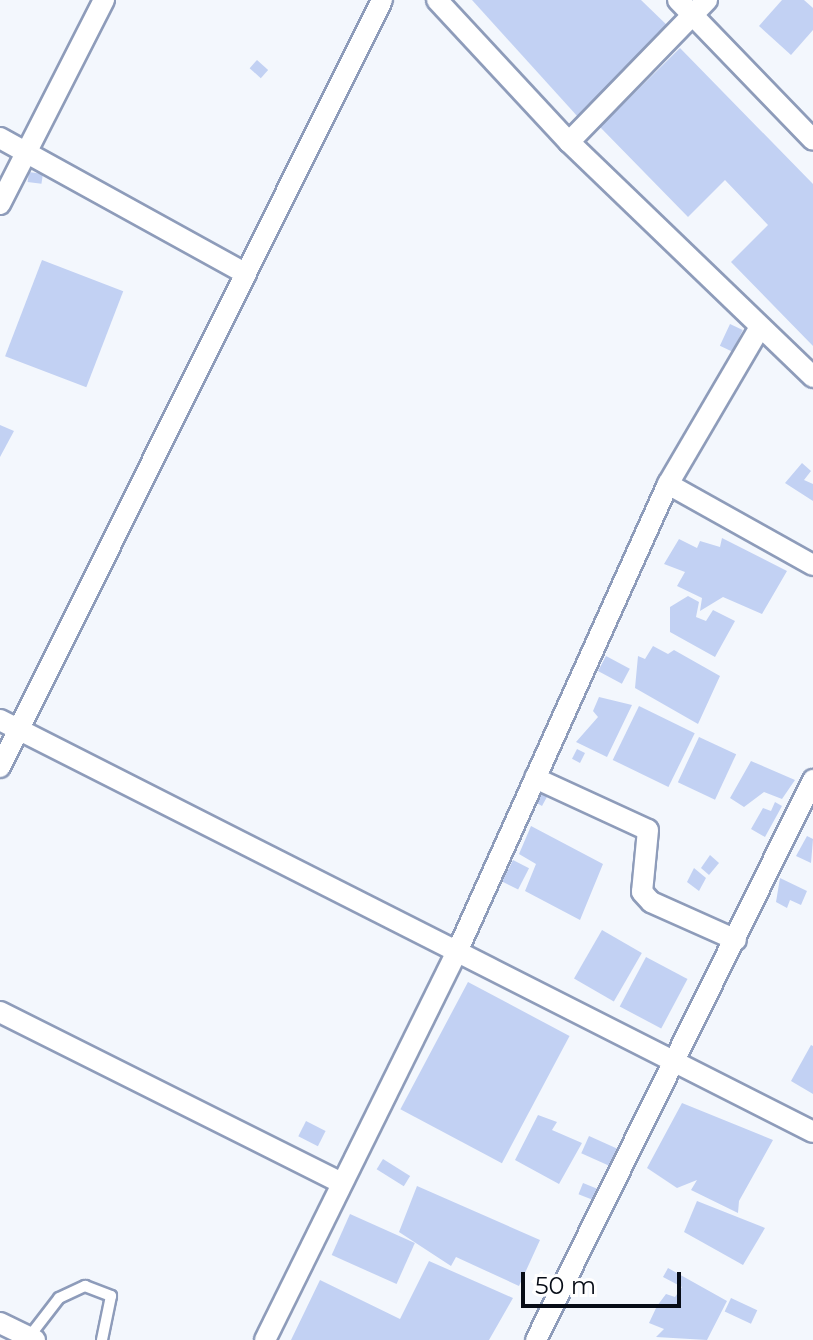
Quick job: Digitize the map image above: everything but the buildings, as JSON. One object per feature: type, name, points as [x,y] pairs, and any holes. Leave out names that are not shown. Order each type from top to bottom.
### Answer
[{"type":"street","points":[[0,204],[104,0]]},
{"type":"street","points":[[0,767],[382,0]]},
{"type":"street","points":[[437,0],[569,142],[812,375]]},
{"type":"street","points":[[678,0],[813,140]]},
{"type":"street","points":[[569,142],[707,0]]},
{"type":"street","points":[[0,138],[246,274]]},
{"type":"street","points":[[265,1340],[456,954],[668,484],[760,327]]},
{"type":"street","points":[[668,484],[813,565]]},
{"type":"street","points":[[0,720],[675,1065],[813,1132]]},
{"type":"street","points":[[535,778],[648,830],[642,892],[651,902],[736,940]]},
{"type":"street","points":[[536,1340],[675,1065],[813,780]]},
{"type":"street","points":[[0,1012],[342,1183]]},
{"type":"street","points":[[0,1323],[32,1339]]},
{"type":"lane","points":[[32,1339],[59,1298],[85,1286],[111,1296],[102,1340]]}]
